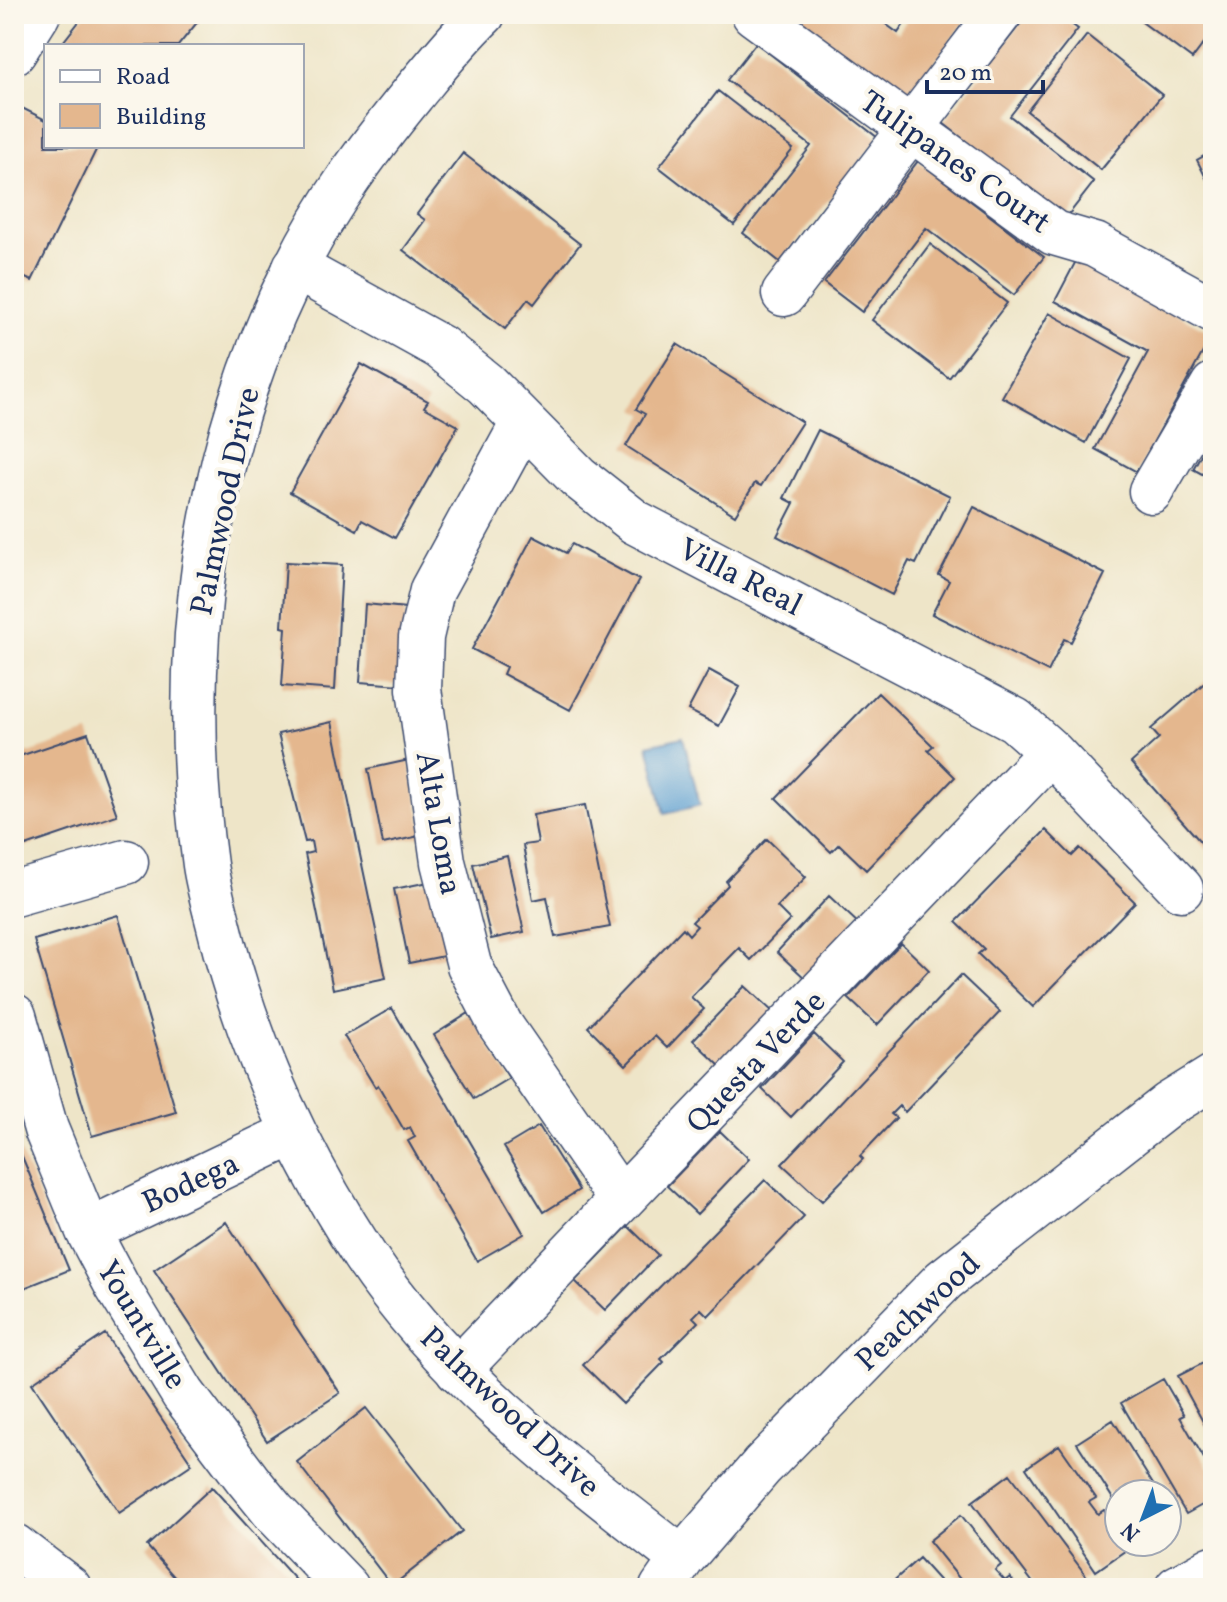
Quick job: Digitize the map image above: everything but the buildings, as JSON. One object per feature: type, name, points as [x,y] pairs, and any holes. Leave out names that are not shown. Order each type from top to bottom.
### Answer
[{"type":"street","points":[[14,52],[38,14]]},
{"type":"street","name":"Palmwood Drive","points":[[483,14],[429,73],[339,191],[295,267],[235,421],[204,562],[197,620],[193,732],[205,868],[228,962],[255,1046],[293,1133],[365,1256],[403,1308],[458,1370],[672,1574]]},
{"type":"street","name":"Tulipanes Court","points":[[754,14],[1054,233],[1095,245],[1213,310]]},
{"type":"street","points":[[784,294],[999,14]]},
{"type":"street","name":"Villa Real","points":[[295,267],[440,347],[486,384],[578,477],[635,522],[1015,720],[1051,752],[1181,889]]},
{"type":"street","points":[[1151,491],[1213,385]]},
{"type":"street","name":"Alta Loma","points":[[523,423],[432,590],[421,637],[419,689],[443,862],[469,965],[501,1026],[621,1200]]},
{"type":"street","name":"Questa Verde","points":[[458,1370],[1051,752]]},
{"type":"street","points":[[14,894],[126,862]]},
{"type":"street","name":"Yountville","points":[[14,1016],[46,1129],[88,1231],[117,1286],[183,1394],[274,1512],[347,1588]]},
{"type":"street","name":"Peachwood","points":[[672,1574],[762,1466],[944,1280],[1168,1105],[1213,1077]]},
{"type":"street","name":"Bodega","points":[[88,1231],[293,1133]]},
{"type":"street","points":[[14,1546],[69,1588]]},
{"type":"street","points":[[1177,1588],[1213,1568]]},
{"type":"water","points":[[683,737],[700,805],[665,814],[648,745]]}]
